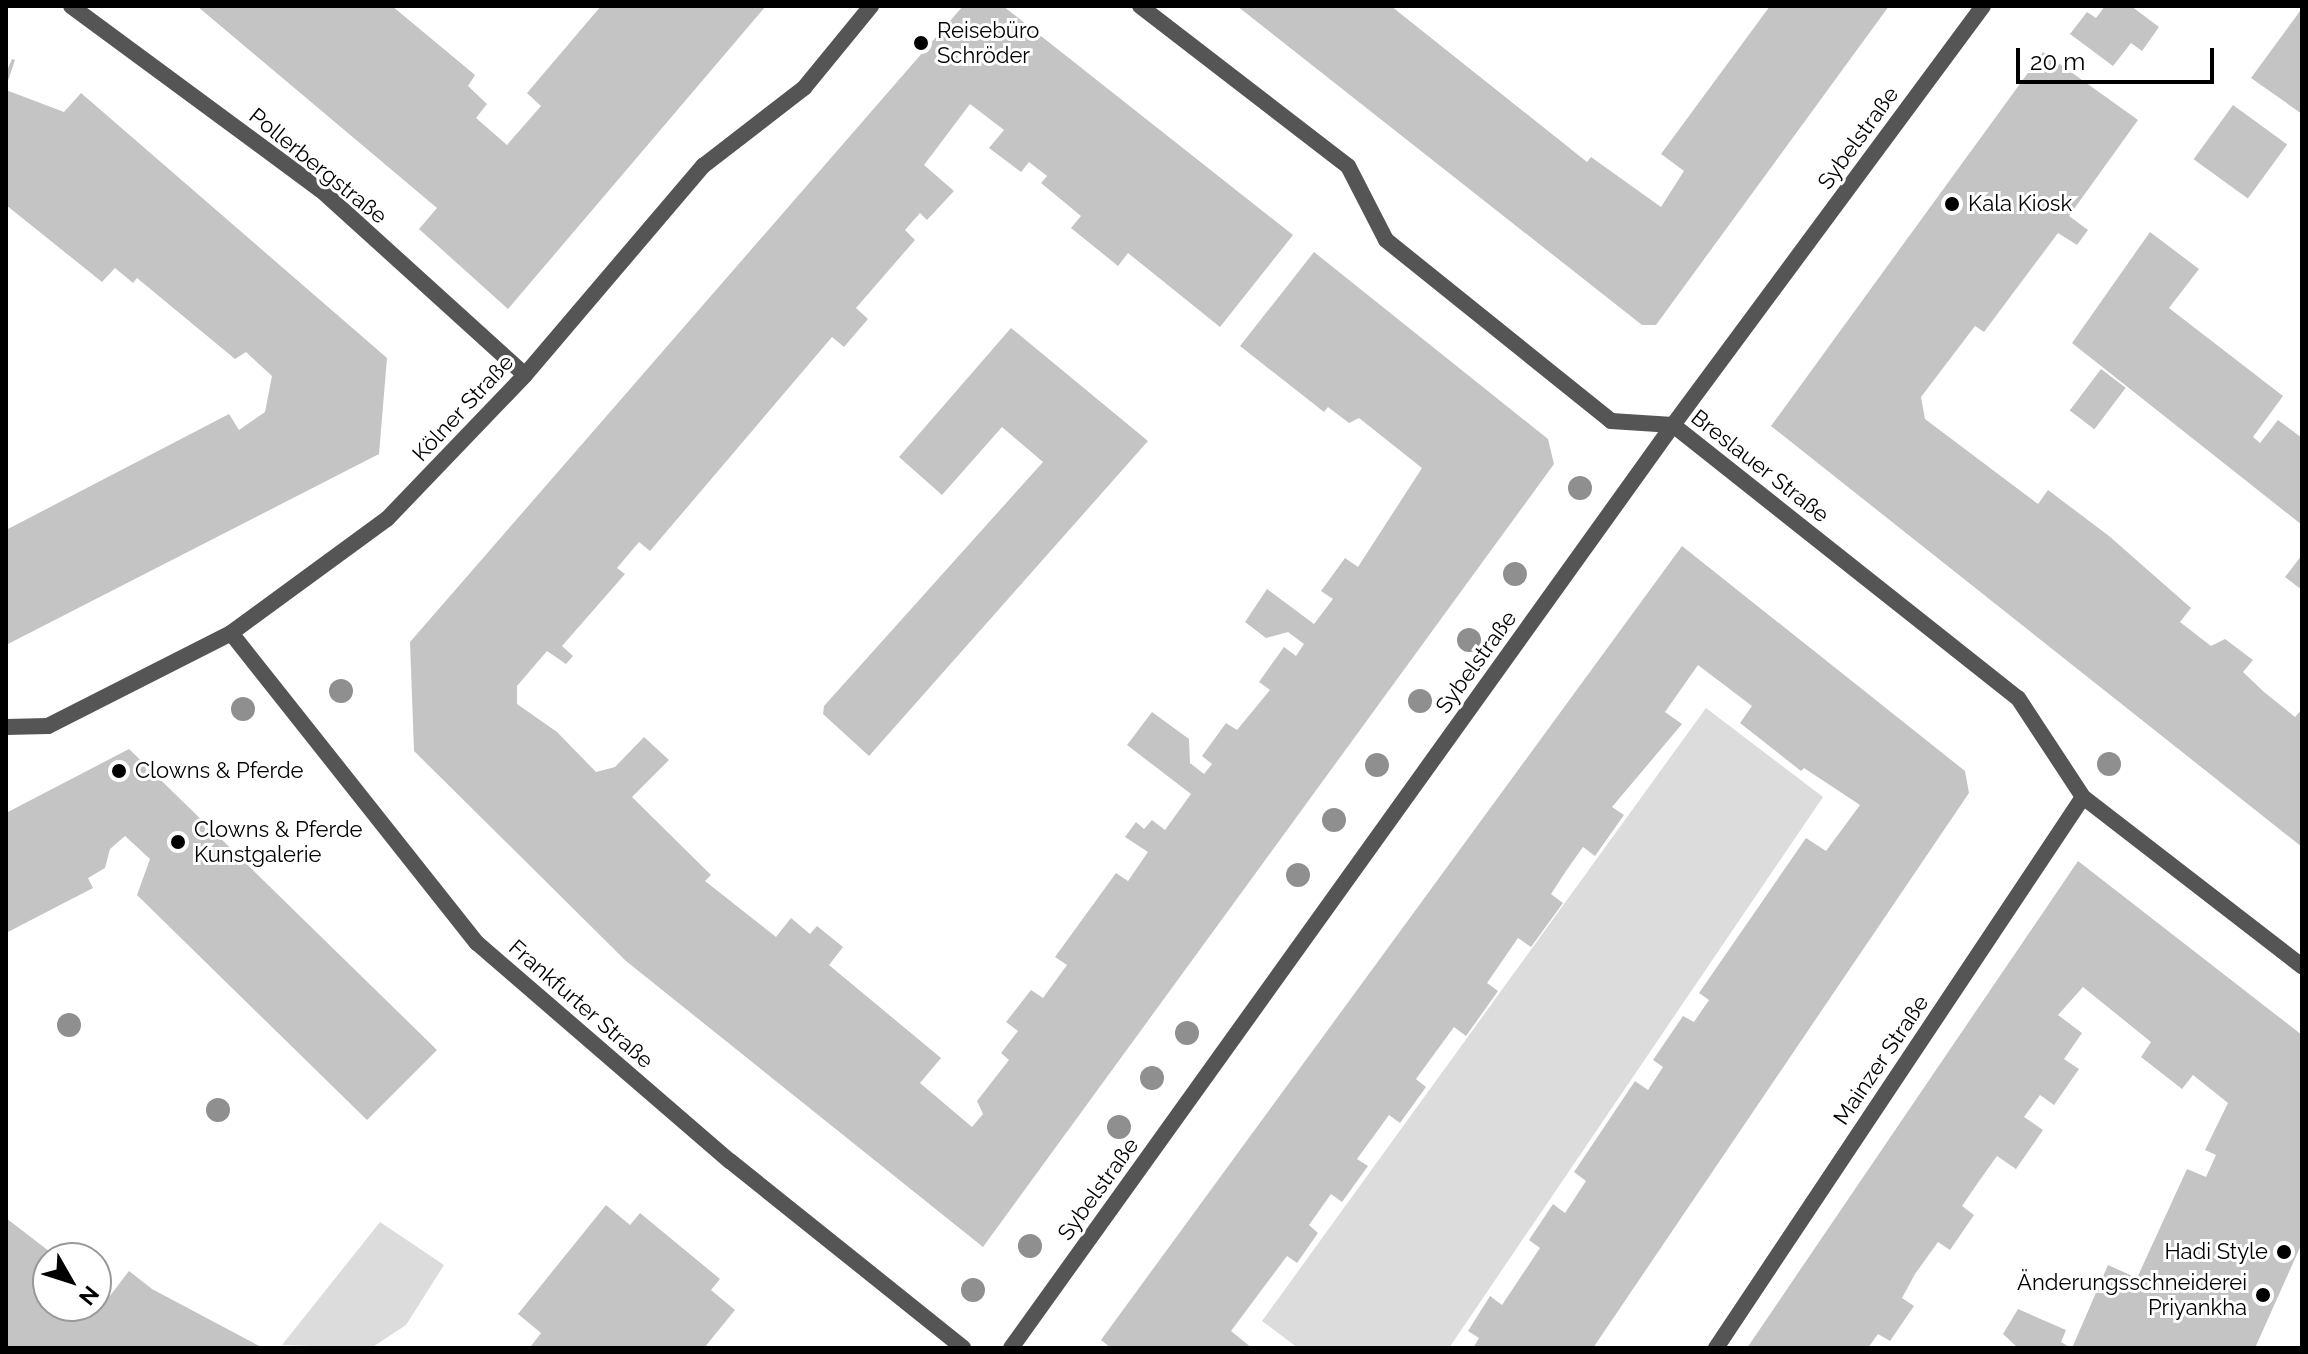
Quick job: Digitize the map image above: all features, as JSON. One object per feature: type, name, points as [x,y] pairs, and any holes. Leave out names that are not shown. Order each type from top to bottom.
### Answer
[{"type":"street","name":"Pollerbergstraße","points":[[71,6],[321,190],[525,375]]},
{"type":"street","name":"Kölner Straße","points":[[6,727],[48,726],[231,633],[387,519],[525,375],[703,166],[804,88],[871,6]]},
{"type":"street","name":"Breslauer Straße","points":[[1140,6],[1348,166],[1386,240],[1611,421],[1673,425],[2018,698],[2083,797],[2302,966]]},
{"type":"street","name":"Sybelstraße","points":[[1011,1348],[1673,425],[1983,6]]},
{"type":"street","name":"Frankfurter Straße","points":[[231,633],[477,943],[730,1161],[963,1348]]},
{"type":"street","name":"Mainzer Straße","points":[[1716,1348],[2083,797]]},
{"type":"shaded area","points":[[1706,708],[1823,797],[1449,1348],[1298,1348],[1262,1321]]},
{"type":"shaded area","points":[[380,1222],[444,1265],[406,1325],[371,1348],[282,1345]]},
{"type":"building","points":[[197,6],[392,6],[475,75],[468,86],[487,104],[476,118],[507,145],[541,106],[527,93],[601,6],[766,6],[508,309],[419,229],[437,208]]},
{"type":"building","points":[[963,6],[1003,6],[1293,235],[1220,327],[1128,253],[1118,266],[1071,228],[1081,216],[1041,183],[1047,176],[1029,162],[1021,172],[989,148],[1004,130],[970,104],[924,165],[954,191],[927,220],[920,213],[905,230],[915,240],[856,308],[868,319],[844,347],[832,337],[650,551],[639,542],[617,568],[625,574],[562,646],[573,656],[566,664],[547,651],[517,686],[517,704],[557,732],[596,772],[615,767],[644,737],[669,760],[632,797],[711,875],[705,881],[776,937],[791,918],[810,934],[817,926],[843,947],[829,965],[941,1058],[920,1083],[972,1127],[983,1114],[977,1101],[1009,1060],[1001,1053],[1018,1031],[1006,1022],[1031,990],[1043,998],[1067,965],[1055,957],[1116,873],[1128,881],[1148,852],[1125,837],[1136,822],[1144,829],[1152,820],[1165,830],[1191,794],[1127,745],[1152,712],[1189,739],[1190,763],[1204,774],[1212,764],[1202,756],[1226,723],[1237,730],[1270,690],[1259,682],[1284,647],[1296,656],[1304,644],[1288,632],[1266,638],[1245,622],[1267,589],[1314,624],[1333,599],[1321,591],[1345,558],[1358,567],[1422,468],[1359,418],[1349,423],[1328,407],[1324,412],[1240,346],[1314,252],[1548,439],[1554,464],[983,1247],[626,961],[414,751],[410,642]]},
{"type":"building","points":[[1237,6],[1391,6],[1587,162],[1591,157],[1661,207],[1684,171],[1661,154],[1770,6],[1889,6],[1656,325],[1642,325]]},
{"type":"building","points":[[2105,6],[2131,6],[2159,27],[2142,51],[2131,43],[2113,66],[2070,34],[2087,12],[2096,18]]},
{"type":"building","points":[[2302,12],[2302,114],[2251,78]]},
{"type":"building","points":[[2043,52],[2138,120],[2069,216],[2088,230],[2077,245],[2058,233],[1984,332],[1975,326],[1921,397],[1925,419],[2038,504],[2048,490],[2109,536],[2191,608],[2180,622],[2211,646],[2225,639],[2253,660],[2243,672],[2264,692],[2295,717],[2302,709],[2302,847],[1771,426]]},
{"type":"building","points":[[12,59],[15,60],[6,87],[6,73]]},
{"type":"building","points":[[6,90],[64,112],[81,93],[387,358],[379,454],[6,645],[6,530],[229,414],[239,430],[265,412],[272,376],[246,352],[235,359],[137,278],[133,283],[115,268],[102,282],[6,205]]},
{"type":"building","points":[[2233,105],[2287,144],[2248,199],[2194,159]]},
{"type":"building","points":[[2150,232],[2199,269],[2169,308],[2283,396],[2253,437],[2260,443],[2278,420],[2302,438],[2302,525],[2072,343]]},
{"type":"building","points":[[1011,328],[1148,441],[869,756],[823,714],[824,706],[1043,462],[1002,427],[942,495],[899,457]]},
{"type":"building","points":[[2101,369],[2126,388],[2094,429],[2070,411]]},
{"type":"building","points":[[1682,546],[1965,771],[1969,793],[1593,1348],[1473,1348],[1479,1338],[1468,1331],[1490,1296],[1502,1305],[1540,1248],[1529,1240],[1553,1204],[1565,1213],[1586,1181],[1574,1172],[1635,1081],[1648,1090],[1663,1067],[1653,1060],[1683,1016],[1694,1022],[1709,1000],[1699,993],[1806,838],[1826,851],[1860,805],[1804,768],[1801,771],[1740,723],[1752,706],[1698,665],[1665,712],[1682,724],[1612,807],[1624,815],[1595,856],[1583,847],[1566,871],[1551,894],[1563,903],[1531,947],[1518,938],[1487,983],[1498,991],[1466,1036],[1454,1027],[1416,1079],[1426,1087],[1400,1123],[1389,1115],[1357,1159],[1368,1166],[1342,1202],[1331,1194],[1309,1225],[1318,1233],[1297,1263],[1287,1256],[1231,1331],[1252,1348],[1111,1348],[1101,1340]]},
{"type":"building","points":[[2302,555],[2302,590],[2285,577]]},
{"type":"building","points":[[129,749],[437,1050],[367,1120],[137,895],[150,859],[125,836],[110,849],[105,868],[88,878],[93,888],[6,933],[6,813]]},
{"type":"building","points":[[2078,861],[2302,1035],[2302,1243],[2255,1348],[2072,1348],[2108,1265],[2137,1278],[2187,1169],[2206,1177],[2216,1155],[2205,1150],[2228,1103],[2193,1075],[2182,1089],[2141,1057],[2151,1042],[2083,987],[2058,1015],[2082,1033],[2064,1059],[2079,1069],[2054,1105],[2040,1095],[2024,1117],[2043,1130],[2016,1169],[1997,1156],[1977,1184],[1962,1206],[1974,1215],[1950,1250],[1938,1242],[1915,1274],[1902,1298],[1914,1306],[1890,1341],[1878,1334],[1868,1348],[1747,1348]]},
{"type":"building","points":[[606,1205],[630,1225],[640,1213],[720,1279],[711,1290],[735,1310],[704,1348],[531,1346],[541,1333],[518,1314]]},
{"type":"building","points":[[6,1218],[37,1242],[32,1242],[32,1322],[112,1322],[112,1293],[129,1271],[152,1289],[263,1348],[6,1348]]},
{"type":"building","points":[[2018,1309],[2066,1330],[2061,1342],[2071,1348],[2018,1348],[2003,1334]]},
{"type":"place","name":"Reisebüro Schröder","points":[[921,43]]},
{"type":"place","name":"Kala Kiosk","points":[[1952,204]]},
{"type":"place","name":"Clowns & Pferde","points":[[119,771]]},
{"type":"place","name":"Clowns & Pferde Kunstgalerie","points":[[178,842]]},
{"type":"place","name":"Hadi Style","points":[[2284,1252]]},
{"type":"place","name":"Änderungsschneiderei Priyankha","points":[[2263,1295]]}]
